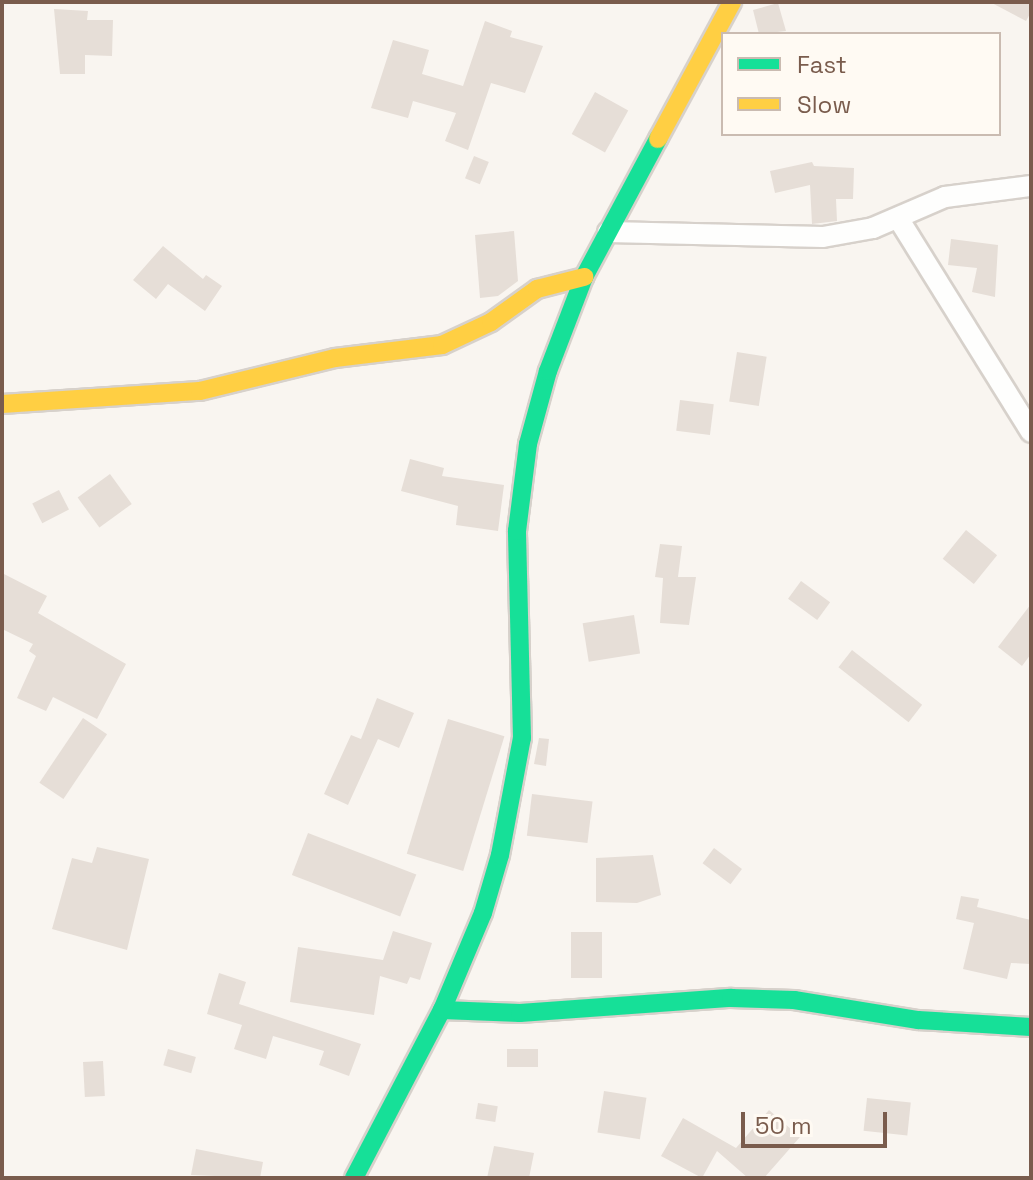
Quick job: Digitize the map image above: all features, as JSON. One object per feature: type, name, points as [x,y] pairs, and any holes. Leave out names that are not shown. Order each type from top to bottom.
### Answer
[{"type":"street","points":[[354,1178],[442,1010],[483,913],[500,855],[522,738],[517,531],[528,444],[548,371],[584,277],[732,2]]},
{"type":"street","points":[[608,232],[823,237],[898,218],[945,197],[1031,186]]},
{"type":"street","points":[[898,218],[1031,432]]},
{"type":"street","points":[[2,404],[144,399],[200,391],[335,358],[429,347],[470,334],[537,289],[584,277]]},
{"type":"street","points":[[442,1010],[520,1013],[716,999],[794,1000],[918,1020],[1031,1027]]},
{"type":"building","points":[[990,2],[1031,2],[1031,12],[1026,21]]},
{"type":"building","points":[[778,3],[786,31],[758,32],[753,10]]},
{"type":"building","points":[[54,9],[88,11],[87,20],[113,20],[112,56],[85,55],[85,74],[60,74]]},
{"type":"building","points":[[485,21],[512,31],[510,37],[543,46],[525,93],[491,83],[468,150],[445,141],[456,113],[413,101],[408,118],[371,108],[393,40],[429,50],[422,74],[463,86]]},
{"type":"building","points":[[595,92],[628,110],[605,152],[572,134]]},
{"type":"building","points":[[474,156],[489,162],[480,184],[465,178]]},
{"type":"building","points":[[812,162],[814,166],[854,168],[853,199],[836,199],[837,221],[812,224],[810,185],[775,193],[770,171]]},
{"type":"building","points":[[514,231],[518,281],[498,296],[480,298],[475,235]]},
{"type":"building","points":[[951,239],[998,245],[995,297],[972,292],[977,268],[948,265]]},
{"type":"building","points":[[163,246],[203,279],[206,275],[222,286],[205,311],[168,284],[156,299],[133,280]]},
{"type":"building","points":[[737,352],[767,357],[759,406],[729,401]]},
{"type":"building","points":[[680,400],[714,404],[710,435],[676,431]]},
{"type":"building","points":[[410,459],[444,468],[442,476],[504,485],[498,531],[456,525],[458,506],[401,491]]},
{"type":"building","points":[[110,474],[132,504],[99,527],[78,498]]},
{"type":"building","points":[[59,490],[69,510],[42,523],[32,504]]},
{"type":"building","points":[[966,530],[997,555],[974,584],[943,559]]},
{"type":"building","points":[[660,544],[682,546],[678,577],[696,577],[689,625],[660,623],[663,578],[655,577]]},
{"type":"building","points":[[2,573],[47,596],[38,613],[126,664],[97,719],[53,697],[46,711],[17,698],[36,656],[29,651],[33,644],[2,629]]},
{"type":"building","points":[[801,581],[830,602],[817,620],[788,599]]},
{"type":"building","points":[[1031,604],[1031,654],[1022,666],[998,647]]},
{"type":"building","points":[[634,615],[640,654],[589,662],[583,623]]},
{"type":"building","points":[[852,650],[922,705],[909,722],[838,667]]},
{"type":"building","points":[[377,698],[414,713],[399,748],[378,739],[348,805],[324,794],[351,735],[361,739]]},
{"type":"building","points":[[83,718],[107,734],[63,799],[39,783]]},
{"type":"building","points":[[448,719],[504,736],[463,871],[407,854]]},
{"type":"building","points":[[539,738],[549,739],[546,766],[534,764]]},
{"type":"building","points":[[532,794],[593,801],[587,843],[527,836]]},
{"type":"building","points":[[308,833],[416,875],[400,917],[292,875]]},
{"type":"building","points":[[97,847],[149,859],[127,950],[52,929],[72,858],[92,863]]},
{"type":"building","points":[[714,848],[742,869],[731,884],[703,863]]},
{"type":"building","points":[[653,855],[661,895],[637,903],[596,902],[596,858]]},
{"type":"building","points":[[961,896],[979,899],[977,907],[1031,920],[1031,964],[1011,963],[1007,979],[963,969],[974,923],[956,919]]},
{"type":"building","points":[[393,931],[432,943],[420,980],[410,977],[407,984],[380,976],[374,1015],[290,1002],[298,947],[383,960]]},
{"type":"building","points":[[571,932],[602,932],[602,978],[571,978]]},
{"type":"building","points":[[219,973],[246,982],[239,1004],[361,1044],[349,1076],[319,1065],[324,1051],[273,1036],[266,1059],[234,1049],[242,1025],[207,1014]]},
{"type":"building","points":[[168,1049],[196,1057],[191,1073],[163,1065]]},
{"type":"building","points":[[507,1049],[538,1049],[538,1067],[507,1067]]},
{"type":"building","points":[[103,1061],[105,1096],[85,1097],[83,1062]]},
{"type":"building","points":[[604,1091],[646,1098],[640,1139],[597,1132]]},
{"type":"building","points":[[867,1098],[911,1103],[907,1135],[864,1131]]},
{"type":"building","points":[[478,1103],[498,1106],[495,1122],[475,1119]]},
{"type":"building","points":[[769,1110],[800,1137],[764,1178],[748,1178],[717,1151],[702,1178],[661,1156],[683,1118],[736,1148]]},
{"type":"building","points":[[494,1146],[534,1153],[529,1178],[487,1178]]},
{"type":"building","points":[[196,1149],[263,1162],[260,1178],[191,1175]]},
{"type":"traffic: fast","points":[[354,1178],[442,1010],[483,913],[500,855],[522,738],[517,531],[528,444],[548,371],[584,277],[658,139]]},
{"type":"traffic: fast","points":[[442,1010],[520,1013],[731,998],[794,1000],[918,1020],[1031,1027]]},
{"type":"traffic: slow","points":[[658,139],[732,2]]},
{"type":"traffic: slow","points":[[2,404],[200,391],[335,358],[442,345],[491,322],[537,289],[584,277]]}]
